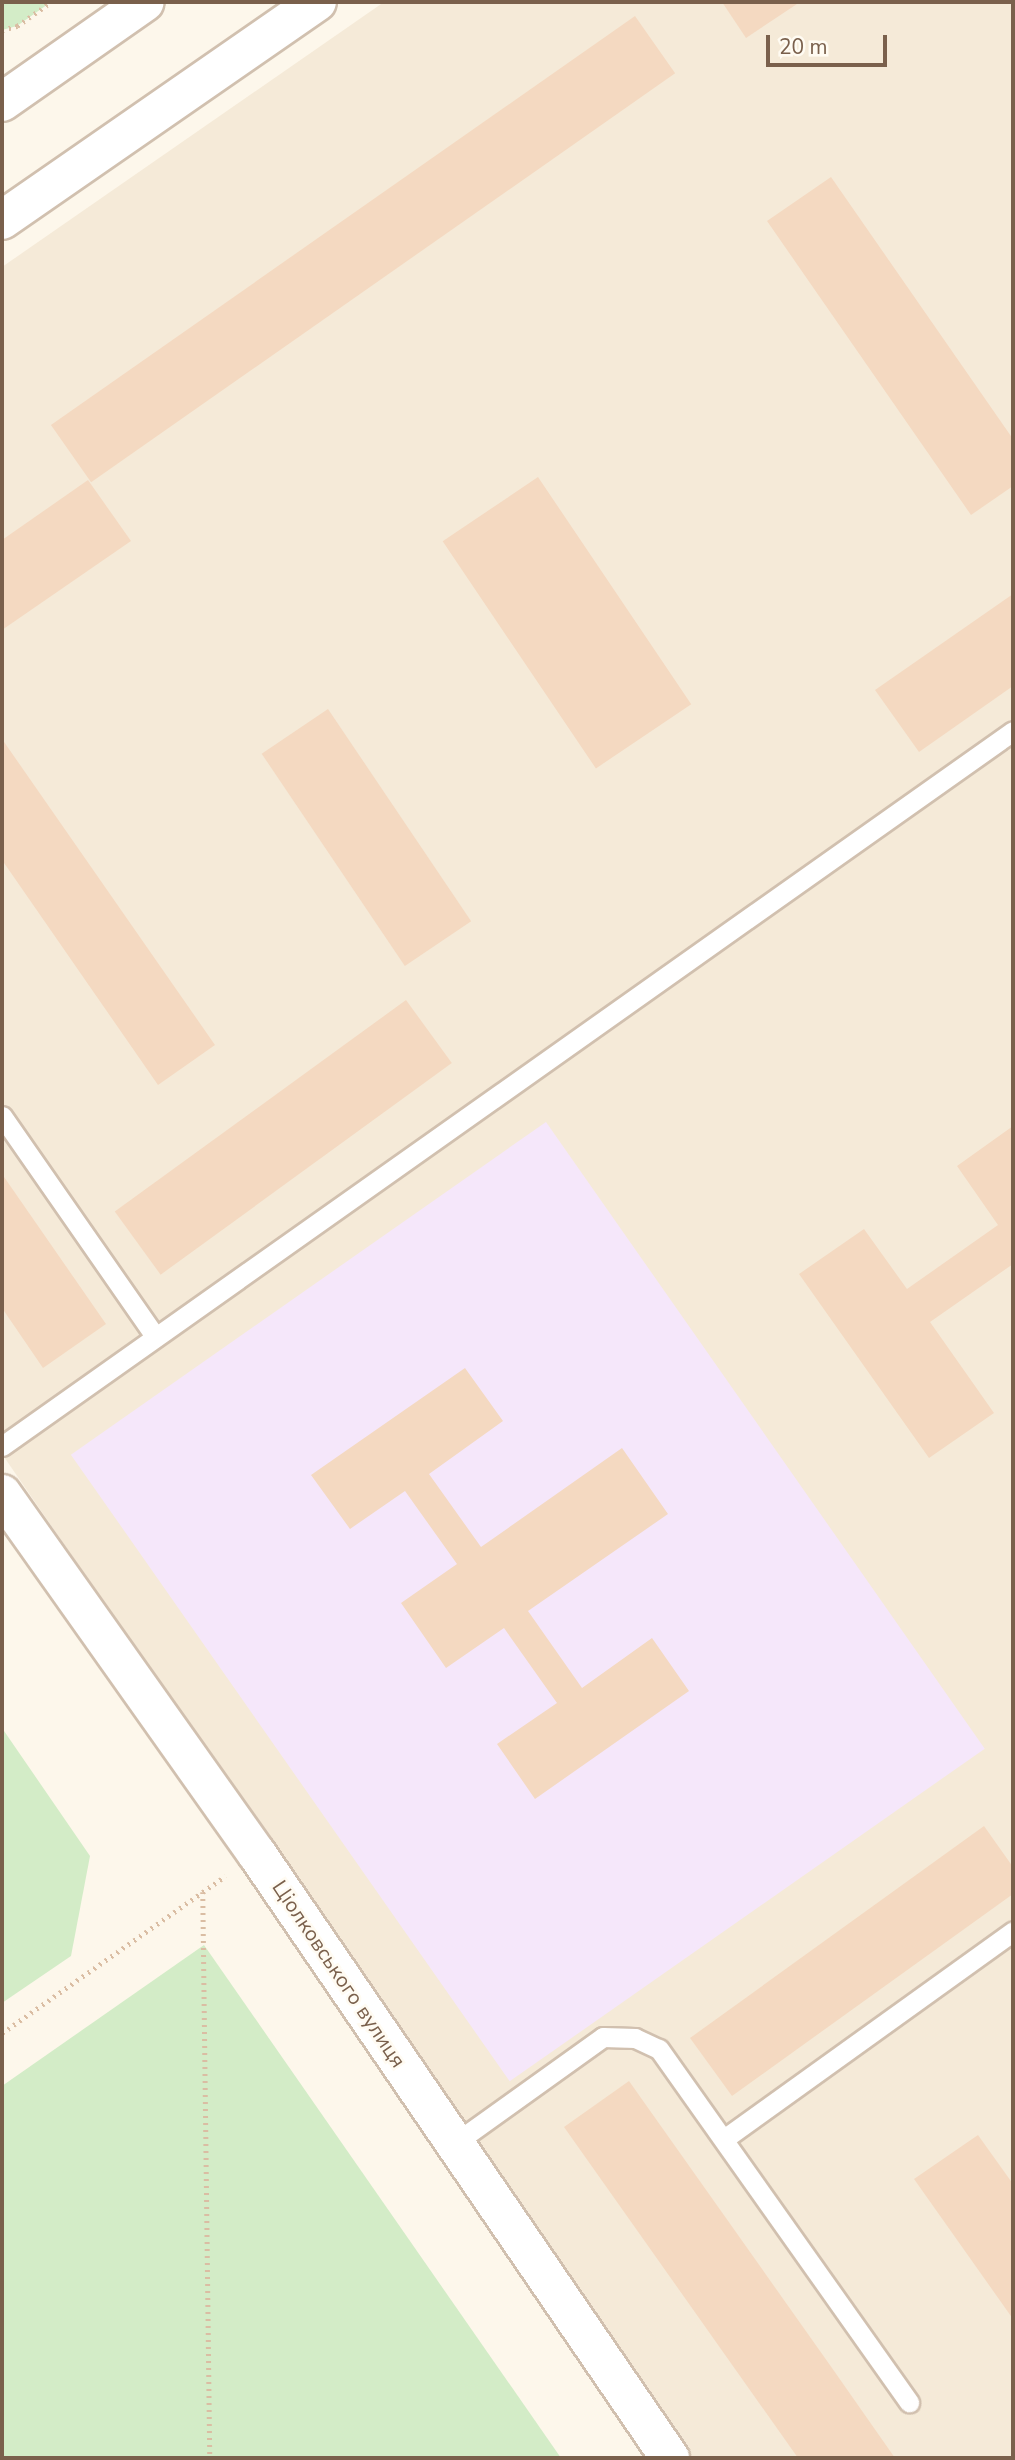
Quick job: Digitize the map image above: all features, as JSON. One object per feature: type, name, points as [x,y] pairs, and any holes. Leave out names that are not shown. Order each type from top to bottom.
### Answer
[{"type":"street","points":[[2,102],[145,2]]},
{"type":"street","points":[[2,220],[317,2]]},
{"type":"street","name":"Ціолковського вулиця","points":[[2,1494],[257,1854],[670,2458]]},
{"type":"lane","points":[[2,80],[44,71]]},
{"type":"lane","points":[[2,1446],[154,1335],[1013,731]]},
{"type":"lane","points":[[2,1116],[154,1335]]},
{"type":"lane","points":[[724,2139],[1013,1931]]},
{"type":"lane","points":[[456,2143],[603,2037],[635,2038],[659,2049],[909,2402]]},
{"type":"path","points":[[2,30],[17,26],[51,2]]},
{"type":"path","points":[[2,2033],[257,1854]]},
{"type":"path","points":[[203,1892],[210,2458]]},
{"type":"shaded area","points":[[384,2],[1013,2],[1013,2458],[692,2458],[2,1454],[2,267]]},
{"type":"shaded area","points":[[546,1122],[985,1749],[510,2081],[71,1455]]},
{"type":"green space","points":[[2,2],[51,2],[17,26],[2,30]]},
{"type":"green space","points":[[2,1728],[90,1856],[71,1956],[2,2003]]},
{"type":"green space","points":[[204,1945],[561,2458],[2,2458],[2,2086]]},
{"type":"building","points":[[722,2],[800,2],[746,38]]},
{"type":"building","points":[[635,16],[675,73],[91,482],[51,425]]},
{"type":"building","points":[[831,177],[1013,439],[1013,486],[971,515],[767,221]]},
{"type":"building","points":[[538,477],[691,704],[596,768],[443,541]]},
{"type":"building","points":[[88,480],[131,541],[2,630],[2,540]]},
{"type":"building","points":[[1013,594],[1013,686],[919,752],[875,690]]},
{"type":"building","points":[[328,709],[471,921],[405,966],[262,754]]},
{"type":"building","points":[[2,739],[215,1045],[158,1085],[2,860]]},
{"type":"building","points":[[406,1000],[452,1063],[161,1275],[115,1212]]},
{"type":"building","points":[[1013,1126],[1013,1264],[930,1322],[994,1413],[929,1458],[799,1274],[864,1229],[907,1289],[998,1225],[957,1166]]},
{"type":"building","points":[[2,1174],[106,1324],[43,1368],[2,1308]]},
{"type":"building","points":[[465,1368],[503,1421],[429,1474],[481,1547],[622,1448],[668,1514],[528,1611],[582,1688],[652,1638],[689,1691],[535,1799],[497,1744],[557,1703],[504,1628],[446,1668],[401,1603],[457,1564],[405,1491],[350,1529],[311,1475]]},
{"type":"building","points":[[984,1826],[1013,1867],[1013,1894],[732,2096],[690,2038]]},
{"type":"building","points":[[629,2081],[895,2458],[798,2458],[564,2127]]},
{"type":"building","points":[[978,2135],[1013,2184],[1013,2319],[914,2179]]}]
